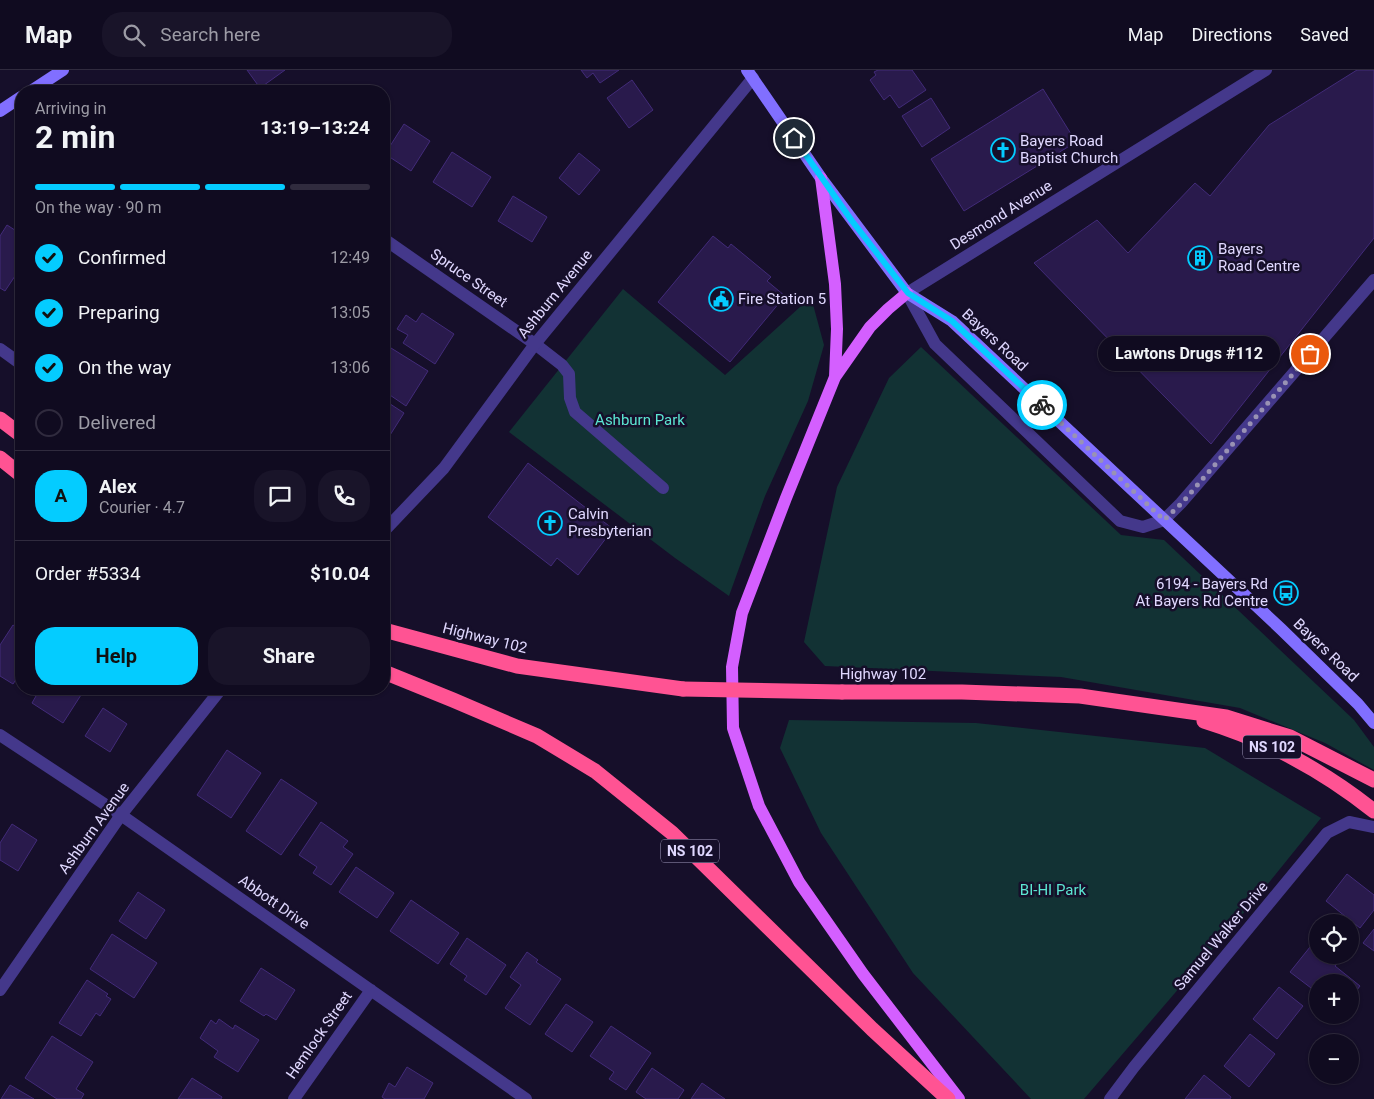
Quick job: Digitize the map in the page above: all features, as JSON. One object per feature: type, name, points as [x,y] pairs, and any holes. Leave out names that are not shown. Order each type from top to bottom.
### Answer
[{"type":"highway","points":[[0,419],[15,430]]},
{"type":"highway","points":[[0,458],[15,470]]},
{"type":"highway","name":"Highway 102","points":[[390,632],[517,666],[683,689],[962,692],[1080,696],[1226,717],[1290,737],[1374,780]]},
{"type":"highway","name":"NS 102","points":[[390,674],[537,736],[595,771],[672,833],[872,1029],[948,1099]]},
{"type":"highway","name":"NS 102","points":[[1158,707],[1242,733],[1311,766],[1353,794],[1374,811]]},
{"type":"main road","points":[[39,85],[63,70]]},
{"type":"main road","name":"Bayers Road","points":[[750,74],[821,178],[908,293],[952,321],[1282,629],[1358,704],[1374,724]]},
{"type":"main road","points":[[0,111],[15,101]]},
{"type":"main road","points":[[821,178],[836,284],[835,378]]},
{"type":"main road","points":[[908,293],[870,327],[835,378],[786,498],[742,613],[732,667],[733,728],[759,806],[800,882],[863,974],[958,1099]]},
{"type":"street","name":"Desmond Avenue","points":[[908,293],[1266,70]]},
{"type":"street","name":"Ashburn Avenue","points":[[390,525],[444,468],[535,344],[750,74]]},
{"type":"street","name":"Spruce Street","points":[[390,243],[535,344],[562,365],[569,374],[570,398],[575,412],[663,488]]},
{"type":"street","points":[[1164,520],[1182,503],[1374,280]]},
{"type":"street","name":"Bayers Road","points":[[908,293],[935,344],[1120,521],[1143,527],[1164,520]]},
{"type":"street","points":[[0,349],[15,360]]},
{"type":"street","name":"Ashburn Avenue","points":[[0,990],[121,815],[216,695]]},
{"type":"street","name":"Abbott Drive","points":[[0,736],[121,815],[526,1099]]},
{"type":"street","name":"Samuel Walker Drive","points":[[1110,1099],[1134,1067],[1327,833],[1349,822],[1374,827]]},
{"type":"street","name":"Hemlock Street","points":[[294,1099],[371,990]]},
{"type":"green space","name":"Ashburn Park","points":[[623,289],[725,375],[811,297],[824,345],[808,401],[765,496],[729,596],[675,558],[509,432]]},
{"type":"green space","points":[[921,347],[1121,535],[1164,540],[1354,720],[1374,747],[1374,770],[1325,743],[1240,708],[1061,677],[825,666],[804,642],[837,487],[889,378]]},
{"type":"green space","name":"BI-HI Park","points":[[789,720],[976,723],[1205,748],[1321,818],[1259,895],[1084,1099],[1031,1099],[913,973],[821,833],[780,748]]},
{"type":"building","points":[[247,70],[285,70],[264,85],[258,85]]},
{"type":"building","points":[[581,70],[619,70],[600,83],[593,73],[587,78]]},
{"type":"building","points":[[878,70],[912,70],[926,90],[899,108],[890,95],[884,100],[870,80],[876,75],[874,72]]},
{"type":"building","name":"Bayers Road Centre","points":[[1357,70],[1374,70],[1374,238],[1211,444],[1034,263],[1097,220],[1128,253],[1195,183],[1210,196],[1269,125]]},
{"type":"building","points":[[632,80],[653,110],[629,128],[607,98]]},
{"type":"building","name":"Bayers Road Baptist Church","points":[[1043,89],[1076,142],[964,211],[931,159]]},
{"type":"building","points":[[931,98],[950,128],[922,147],[902,116]]},
{"type":"building","points":[[404,124],[430,141],[411,171],[390,157],[390,146]]},
{"type":"building","points":[[452,152],[491,177],[472,207],[433,182]]},
{"type":"building","points":[[579,153],[600,170],[579,195],[559,178]]},
{"type":"building","points":[[513,196],[547,217],[532,242],[498,221]]},
{"type":"building","points":[[7,225],[15,230],[15,276],[5,291],[0,288],[0,236]]},
{"type":"building","name":"Fire Station 5","points":[[713,236],[728,248],[731,244],[771,277],[767,281],[785,296],[730,362],[658,302]]},
{"type":"building","points":[[422,313],[454,334],[435,364],[403,343],[408,335],[397,329],[406,315],[416,322]]},
{"type":"building","points":[[391,348],[428,371],[406,406],[390,395]]},
{"type":"building","points":[[390,404],[404,413],[390,435]]},
{"type":"building","name":"Calvin Presbyterian","points":[[528,463],[613,529],[578,575],[557,558],[551,566],[488,517]]},
{"type":"building","points":[[13,625],[15,626],[15,681],[13,684],[0,676],[0,645]]},
{"type":"building","points":[[37,695],[81,695],[63,723],[32,703]]},
{"type":"building","points":[[103,708],[127,724],[110,752],[85,736]]},
{"type":"building","points":[[227,750],[261,773],[231,818],[197,795]]},
{"type":"building","points":[[281,779],[317,803],[281,855],[246,831]]},
{"type":"building","points":[[321,822],[348,841],[343,847],[353,854],[331,885],[313,873],[317,867],[299,855]]},
{"type":"building","points":[[12,824],[37,840],[18,871],[0,860],[0,843]]},
{"type":"building","points":[[356,867],[394,893],[377,918],[339,892]]},
{"type":"building","points":[[1347,874],[1374,895],[1374,910],[1360,928],[1359,914],[1342,914],[1326,901]]},
{"type":"building","points":[[138,892],[165,910],[146,939],[119,921]]},
{"type":"building","points":[[411,900],[459,933],[438,964],[390,931]]},
{"type":"building","points":[[1374,929],[1374,951],[1363,943]]},
{"type":"building","points":[[112,934],[157,963],[134,998],[90,969]]},
{"type":"building","points":[[467,938],[506,965],[486,995],[464,980],[467,976],[450,964]]},
{"type":"building","points":[[1309,948],[1309,964],[1337,964],[1335,966],[1345,974],[1309,974],[1309,986],[1290,972]]},
{"type":"building","points":[[527,952],[538,960],[536,962],[561,979],[530,1025],[505,1008],[521,985],[510,977]]},
{"type":"building","points":[[261,968],[295,990],[276,1020],[266,1014],[264,1016],[240,1001]]},
{"type":"building","points":[[87,980],[108,994],[106,996],[111,999],[100,1016],[96,1013],[81,1036],[59,1023]]},
{"type":"building","points":[[1279,987],[1303,1006],[1277,1039],[1253,1019]]},
{"type":"building","points":[[566,1004],[593,1022],[572,1052],[545,1034]]},
{"type":"building","points":[[219,1019],[233,1029],[235,1025],[259,1040],[238,1072],[214,1057],[218,1051],[200,1038],[211,1020],[216,1024]]},
{"type":"building","points":[[611,1026],[651,1053],[626,1090],[609,1079],[614,1072],[590,1056]]},
{"type":"building","points":[[1250,1034],[1275,1054],[1249,1087],[1224,1066]]},
{"type":"building","points":[[52,1036],[93,1062],[76,1089],[84,1094],[81,1099],[57,1099],[25,1078]]},
{"type":"building","points":[[407,1067],[433,1083],[424,1099],[385,1099],[382,1097],[389,1083],[395,1087]]},
{"type":"building","points":[[652,1068],[684,1090],[678,1099],[646,1099],[636,1092]]},
{"type":"building","points":[[1204,1075],[1231,1097],[1230,1099],[1185,1099]]},
{"type":"building","points":[[192,1078],[222,1097],[221,1099],[178,1099]]},
{"type":"building","points":[[702,1083],[725,1099],[691,1099]]},
{"type":"building","points":[[10,1085],[34,1099],[1,1099]]},
{"type":"way so far","points":[[1042,405],[1164,520],[1182,503],[1310,354]]},
{"type":"place","name":"Bayers Road Baptist Church","points":[[1003,150]]},
{"type":"place","name":"Bayers Road Centre","points":[[1200,258]]},
{"type":"place","name":"Fire Station 5","points":[[721,299]]},
{"type":"place","name":"Lawtons Drugs #112","points":[[1310,354]]},
{"type":"place","name":"Calvin Presbyterian","points":[[550,523]]},
{"type":"place","name":"6194 - Bayers Rd At Bayers Rd Centre","points":[[1286,593]]},
{"type":"route","points":[[794,138],[852,221],[908,293],[952,321],[1042,405]]}]
